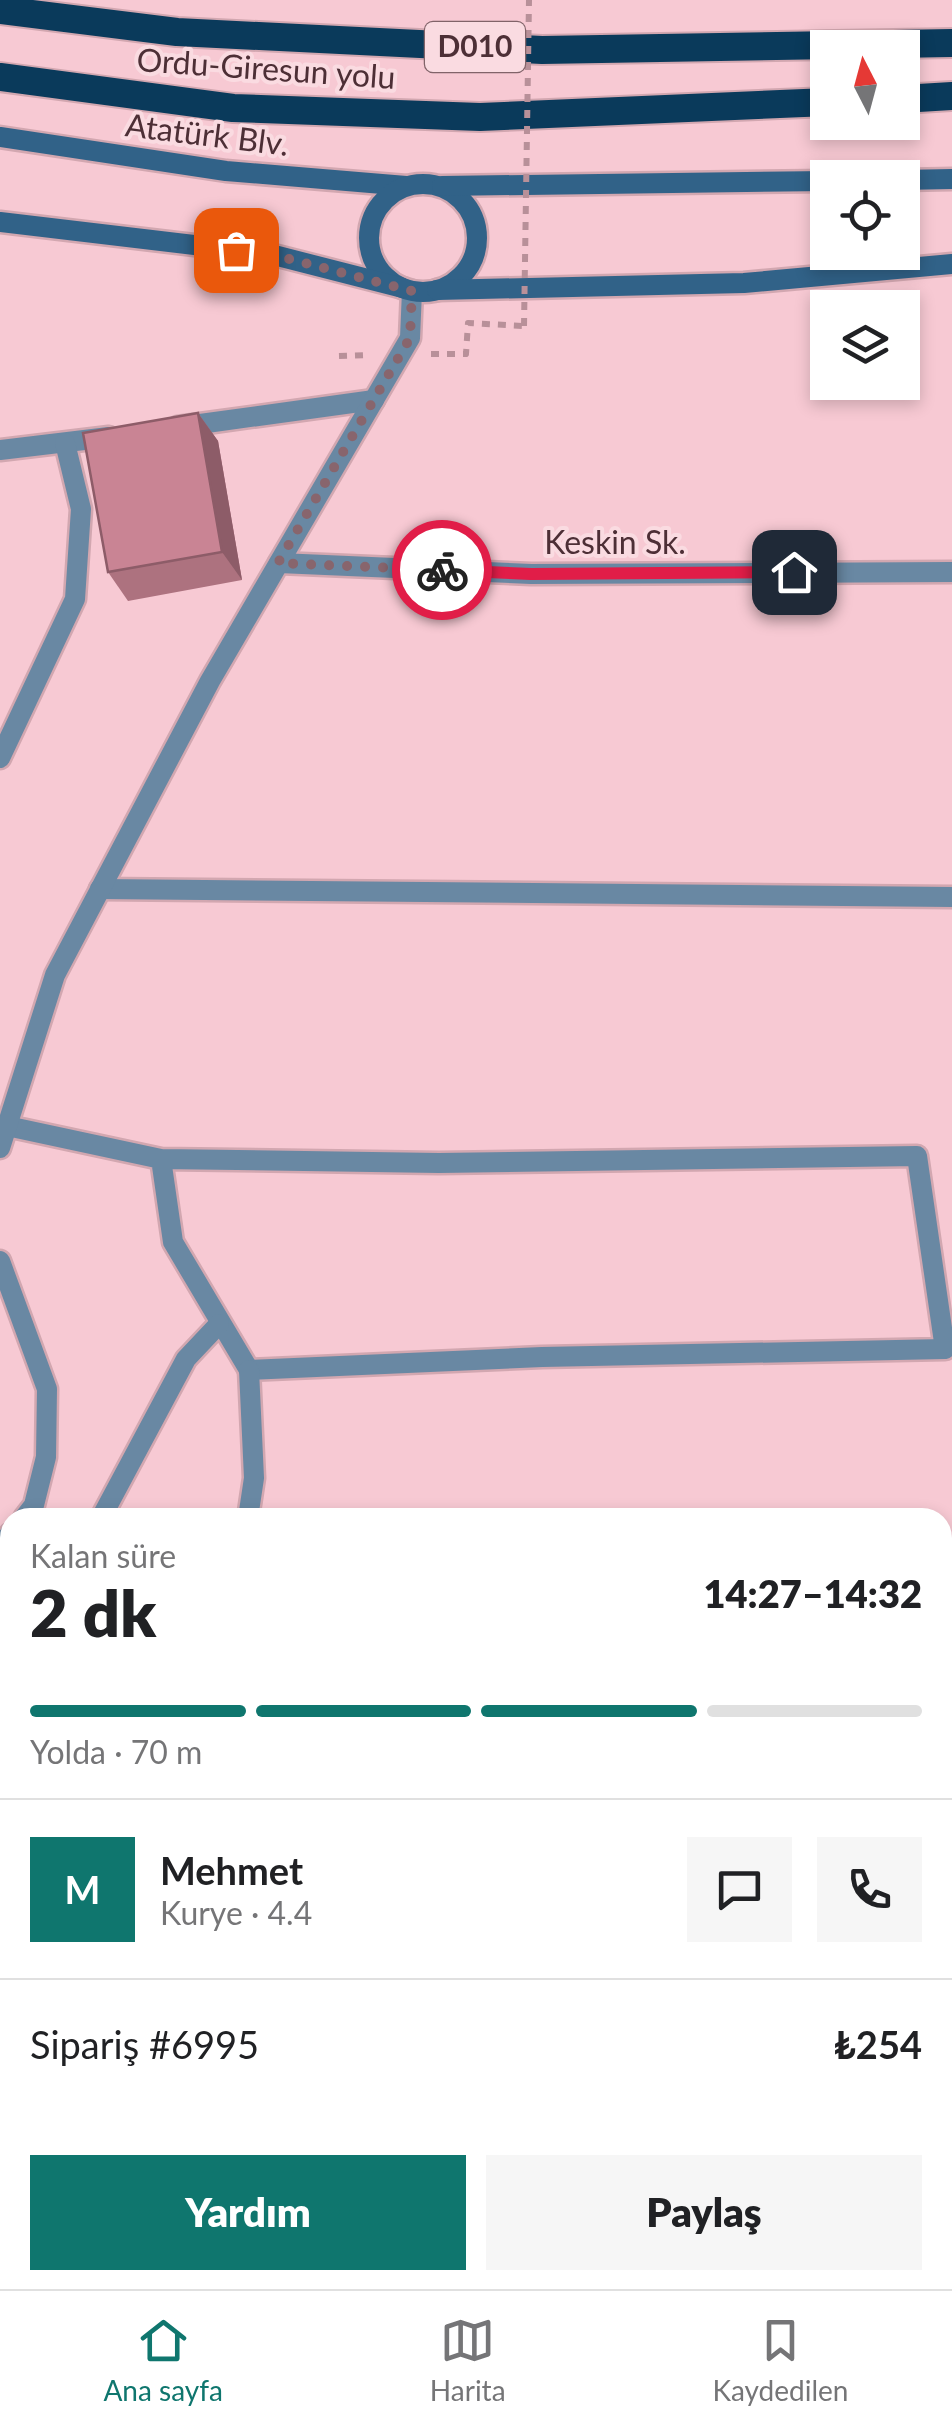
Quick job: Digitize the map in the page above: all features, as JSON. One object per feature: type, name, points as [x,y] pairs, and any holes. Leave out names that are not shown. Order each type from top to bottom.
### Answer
[{"type":"highway","name":"Ordu-Giresun yolu","points":[[0,10],[177,32],[542,50],[952,44]]},
{"type":"highway","name":"Ordu-Giresun yolu","points":[[0,77],[233,108],[480,117],[810,103]]},
{"type":"highway","points":[[920,97],[952,96]]},
{"type":"main road","name":"Atatürk Blv.","points":[[0,138],[226,171],[406,186]]},
{"type":"main road","points":[[920,179],[952,178]]},
{"type":"main road","points":[[407,289],[386,278],[375,264],[369,246],[370,226],[377,209],[406,186],[810,182]]},
{"type":"main road","points":[[437,290],[467,272],[478,240],[469,207],[442,186]]},
{"type":"main road","points":[[0,222],[270,254],[407,289],[744,283],[952,264]]},
{"type":"street","points":[[0,1148],[55,975],[210,681],[410,338],[407,289]]},
{"type":"street","points":[[162,429],[374,400]]},
{"type":"street","points":[[0,450],[123,435]]},
{"type":"street","points":[[0,758],[76,599],[81,509],[66,443]]},
{"type":"street","name":"Keskin Sk.","points":[[278,563],[531,574],[952,572]]},
{"type":"street","points":[[100,889],[952,897]]},
{"type":"street","points":[[7,1126],[161,1159],[440,1163],[917,1156],[949,1356],[542,1357],[249,1370]]},
{"type":"street","points":[[161,1159],[172,1242],[249,1370],[254,1478],[250,1508]]},
{"type":"street","points":[[0,1261],[47,1389],[46,1457],[32,1508]]},
{"type":"street","points":[[106,1508],[186,1359],[220,1324]]},
{"type":"path","points":[[466,354],[468,322],[524,326],[529,0]]},
{"type":"building","points":[[198,413],[222,552],[108,572],[83,433]]},
{"type":"way so far","points":[[236,250],[270,254],[412,291],[410,338],[278,563],[442,570]]},
{"type":"route","points":[[442,570],[531,574],[794,572]]}]
